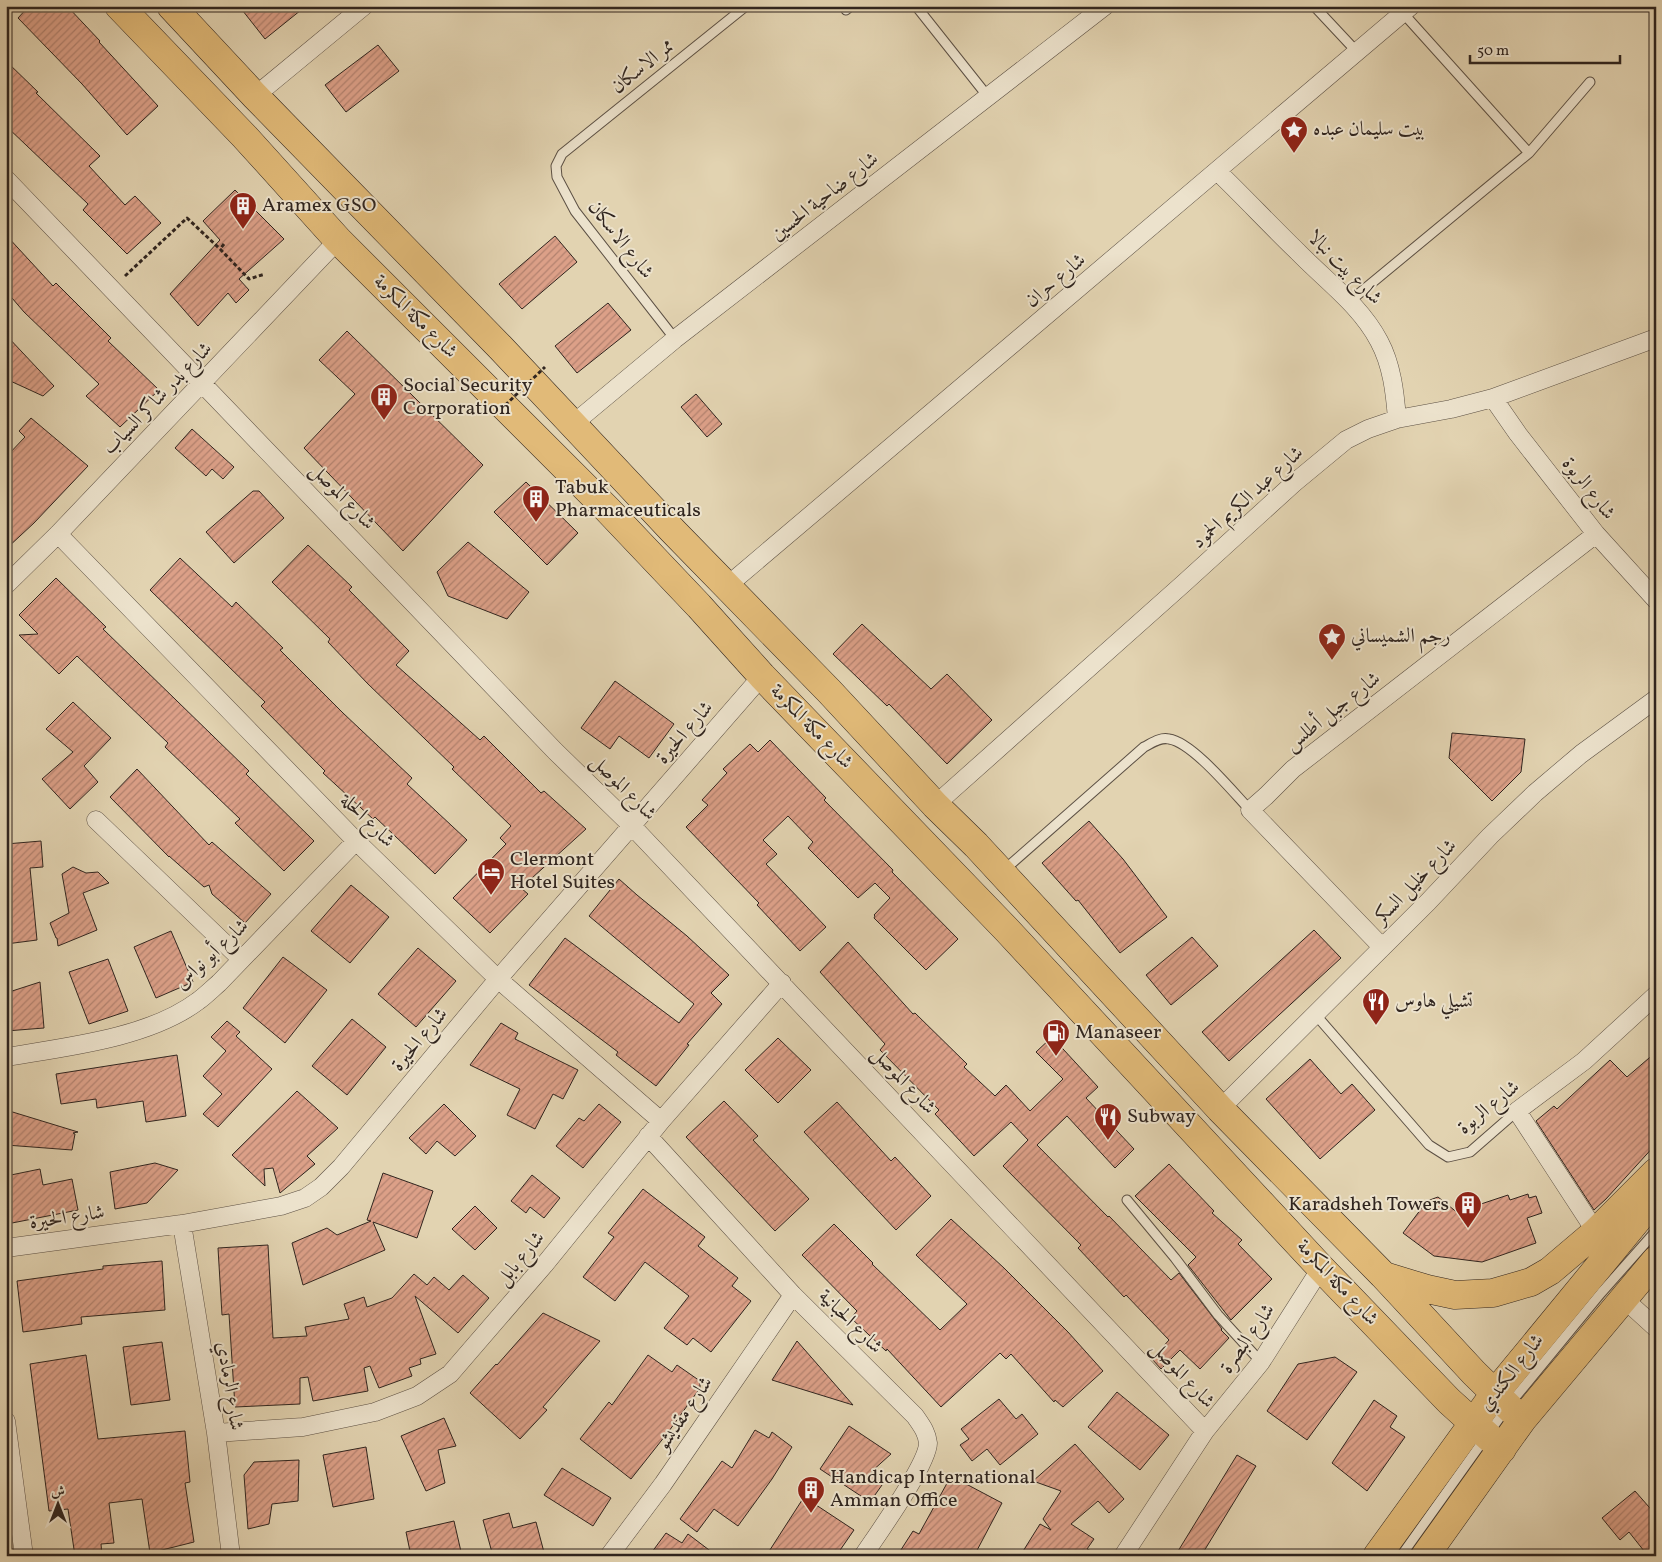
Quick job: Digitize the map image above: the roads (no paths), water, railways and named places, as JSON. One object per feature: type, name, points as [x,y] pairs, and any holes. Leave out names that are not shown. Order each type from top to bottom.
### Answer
[{"type":"main road","name":"شارع مكة المكرمة","points":[[119,6],[245,137],[338,240],[607,509],[762,676],[1006,929],[1321,1268],[1449,1401],[1489,1437]]},
{"type":"main road","name":"شارع مكة المكرمة","points":[[171,6],[255,96],[829,691],[935,805],[1001,872],[1220,1109],[1510,1408]]},
{"type":"main road","points":[[1383,1275],[1427,1289],[1455,1295],[1493,1293],[1531,1282],[1550,1271],[1596,1232],[1656,1172]]},
{"type":"main road","name":"شارع الكندي","points":[[1377,1556],[1489,1437],[1656,1197]]},
{"type":"main road","name":"شارع الكندي","points":[[1425,1556],[1489,1437],[1510,1408],[1624,1298],[1656,1260]]},
{"type":"street","points":[[255,96],[364,6]]},
{"type":"street","name":"شارع ضاحية الحسين","points":[[573,424],[675,339],[989,98],[1105,6]]},
{"type":"street","name":"شارع حران","points":[[727,586],[1407,10]]},
{"type":"street","name":"شارع بيت نبالا","points":[[1218,172],[1298,253],[1350,301],[1369,324],[1380,343],[1389,365],[1395,392],[1397,419]]},
{"type":"street","name":"شارع الموصل","points":[[6,179],[555,751],[632,826],[1205,1431]]},
{"type":"street","name":"شارع بدر شاكر السياب","points":[[6,585],[58,534],[338,240]]},
{"type":"street","name":"شارع عبد الكريم الحمود","points":[[935,805],[1294,483],[1346,440],[1368,429],[1397,419],[1452,409],[1493,398],[1656,338]]},
{"type":"street","name":"شارع الربوة","points":[[1493,398],[1518,434],[1596,534],[1656,600]]},
{"type":"street","name":"شارع الحلة","points":[[58,534],[356,841],[498,979],[661,1121]]},
{"type":"street","name":"شارع جبل أطلس","points":[[1250,810],[1293,769],[1596,534]]},
{"type":"street","name":"شارع الحيرة","points":[[6,1248],[182,1224],[281,1206],[305,1198],[321,1187],[410,1086],[498,979],[762,676]]},
{"type":"street","name":"شارع خليل السكر","points":[[1220,1109],[1490,836],[1536,792],[1581,754],[1656,699]]},
{"type":"street","points":[[1250,810],[1382,947]]},
{"type":"street","points":[[96,820],[241,960]]},
{"type":"street","name":"شارع أبو نواس","points":[[6,1057],[93,1042],[129,1033],[156,1024],[197,1002],[219,983],[356,841]]},
{"type":"street","name":"شارع بابل","points":[[216,1433],[303,1427],[375,1412],[417,1396],[450,1374],[545,1264],[648,1136],[782,983]]},
{"type":"street","name":"شارع الربوة","points":[[1516,1112],[1584,1061],[1656,995]]},
{"type":"street","points":[[1516,1112],[1596,1232]]},
{"type":"street","name":"شارع الحبانية","points":[[648,1136],[793,1295],[914,1416],[926,1431],[928,1444],[924,1458],[863,1556]]},
{"type":"street","name":"شارع الرمادي","points":[[182,1224],[216,1433],[231,1556]]},
{"type":"street","name":"شارع البصرة","points":[[1123,1556],[1205,1431],[1261,1362],[1321,1268]]},
{"type":"street","name":"شارع مقديشو","points":[[609,1556],[669,1476],[793,1295]]},
{"type":"street","points":[[1624,1298],[1656,1328]]},
{"type":"street","points":[[6,1422],[9,1458],[24,1556]]},
{"type":"lane","name":"ممر الاسكان","points":[[562,154],[746,6]]},
{"type":"lane","points":[[916,6],[989,98]]},
{"type":"lane","points":[[1314,6],[1357,52]]},
{"type":"lane","points":[[1407,10],[1529,153]]},
{"type":"lane","points":[[1350,301],[1529,153],[1590,82]]},
{"type":"lane","name":"شارع الاسكان","points":[[562,154],[556,166],[557,177],[574,212],[675,339]]},
{"type":"lane","points":[[1001,872],[1144,747],[1160,739],[1169,738],[1181,742],[1199,757],[1250,810]]},
{"type":"lane","name":"شارع الربوة","points":[[1315,1014],[1429,1145],[1448,1157],[1470,1152],[1516,1112]]},
{"type":"lane","points":[[1127,1200],[1175,1258],[1218,1315],[1261,1362]]},
{"type":"lane","points":[[1510,1408],[1600,1293],[1656,1231]]},
{"type":"lane","points":[[1510,1408],[1542,1375],[1656,1244]]},
{"type":"lane","points":[[1400,1556],[1489,1437]]},
{"type":"lane","points":[[1412,1556],[1489,1437]]},
{"type":"place","name":"بيت سليمان عبده","points":[[1294,154]]},
{"type":"place","name":"Aramex GSO","points":[[243,230]]},
{"type":"place","name":"Social Security Corporation","points":[[384,421]]},
{"type":"place","name":"Tabuk Pharmaceuticals","points":[[536,523]]},
{"type":"place","name":"رجم الشميساني","points":[[1332,661]]},
{"type":"place","name":"Clermont Hotel Suites","points":[[491,896]]},
{"type":"place","name":"تشيلي هاوس","points":[[1376,1026]]},
{"type":"place","name":"Manaseer","points":[[1056,1057]]},
{"type":"place","name":"Subway","points":[[1108,1141]]},
{"type":"place","name":"Karadsheh Towers","points":[[1468,1229]]},
{"type":"place","name":"Handicap International Amman Office","points":[[811,1514]]}]
